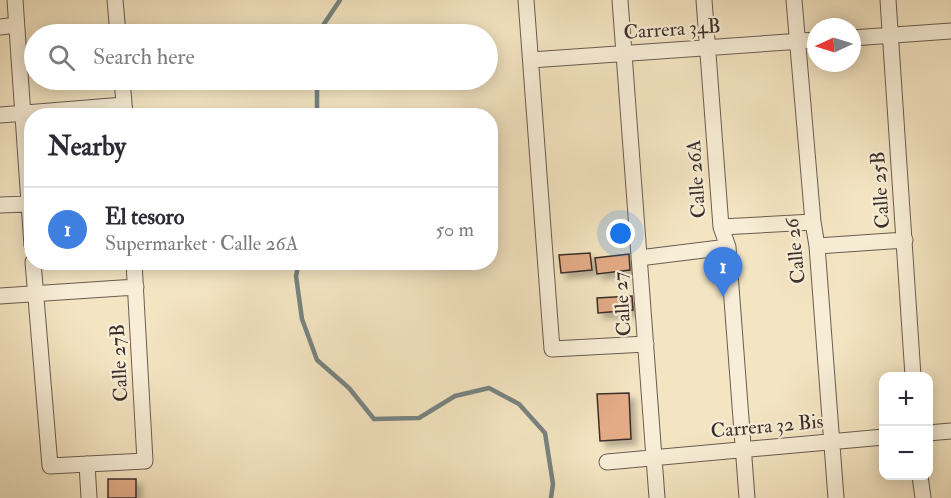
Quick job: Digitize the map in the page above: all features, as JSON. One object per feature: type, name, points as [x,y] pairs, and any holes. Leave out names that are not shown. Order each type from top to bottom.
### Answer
[{"type":"street","points":[[15,0],[24,131]]},
{"type":"street","points":[[115,0],[117,24]]},
{"type":"street","points":[[526,0],[552,349],[646,344]]},
{"type":"street","name":"Calle 27","points":[[620,0],[657,498]]},
{"type":"street","name":"Calle 26A","points":[[704,0],[721,227],[728,247],[747,498]]},
{"type":"street","name":"Calle 26","points":[[794,0],[837,498]]},
{"type":"street","name":"Calle 25B","points":[[888,0],[913,372]]},
{"type":"street","points":[[0,27],[16,26]]},
{"type":"street","points":[[861,38],[951,31]]},
{"type":"street","name":"Carrera 34B","points":[[531,60],[807,41]]},
{"type":"street","points":[[123,90],[124,108]]},
{"type":"street","points":[[0,115],[23,113]]},
{"type":"street","points":[[0,205],[24,204]]},
{"type":"street","points":[[721,227],[813,222]]},
{"type":"street","points":[[817,246],[905,240]]},
{"type":"street","points":[[639,258],[728,247]]},
{"type":"street","points":[[34,270],[50,466],[87,464],[90,498]]},
{"type":"street","name":"Calle 27B","points":[[87,464],[145,460],[135,270]]},
{"type":"street","points":[[0,296],[136,287]]},
{"type":"street","points":[[933,433],[951,431]]},
{"type":"street","name":"Carrera 32 Bis","points":[[607,462],[879,437]]},
{"type":"street","points":[[920,480],[922,498]]},
{"type":"building","points":[[590,253],[592,270],[561,273],[559,255]]},
{"type":"building","points":[[629,254],[630,270],[597,274],[595,258]]},
{"type":"building","points":[[632,296],[633,310],[598,313],[597,298]]},
{"type":"building","points":[[629,393],[631,439],[600,441],[597,394]]},
{"type":"building","points":[[108,479],[136,479],[136,498],[108,498]]},
{"type":"waterway","points":[[324,24],[340,0]]},
{"type":"waterway","points":[[317,90],[317,108]]},
{"type":"waterway","points":[[297,270],[296,276],[302,319],[317,360],[349,388],[374,419],[419,418],[455,396],[489,388],[519,404],[545,433],[553,484],[551,498]]},
{"type":"place","name":"El tesoro","points":[[723,297]]}]
